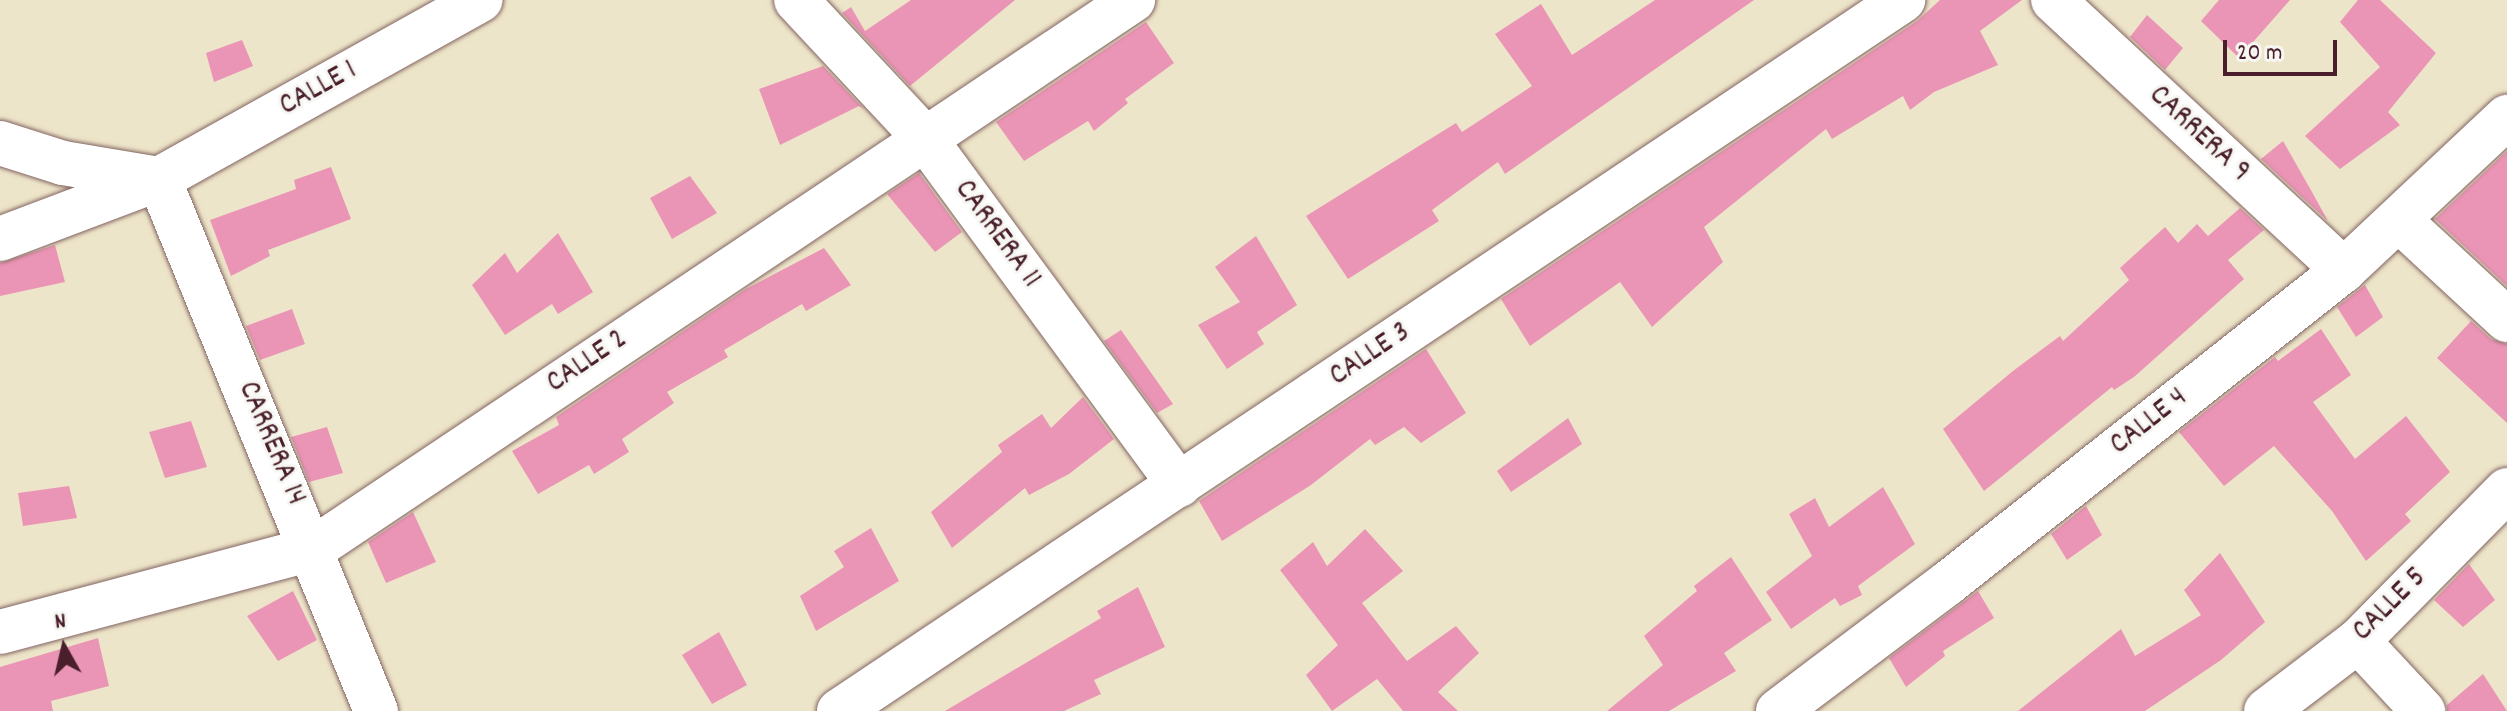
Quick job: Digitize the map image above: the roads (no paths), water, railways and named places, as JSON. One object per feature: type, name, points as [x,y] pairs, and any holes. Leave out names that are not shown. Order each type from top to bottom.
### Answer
[{"type":"street","name":"CALLE 1","points":[[0,239],[159,179],[480,0]]},
{"type":"street","name":"CARRERA 11","points":[[796,0],[923,136],[1179,485]]},
{"type":"street","name":"CALLE 2","points":[[0,632],[313,549],[923,136],[1133,0]]},
{"type":"street","name":"CALLE 3","points":[[839,711],[1903,0]]},
{"type":"street","name":"CARRERA 9","points":[[2053,0],[2344,270]]},
{"type":"street","name":"CALLE 4","points":[[1778,711],[1948,583],[2344,270],[2400,221],[2507,117]]},
{"type":"street","points":[[0,143],[63,163],[159,179]]},
{"type":"street","name":"CARRERA 14","points":[[159,179],[313,549],[376,711]]},
{"type":"street","points":[[2400,221],[2507,320]]},
{"type":"street","name":"CALLE 5","points":[[2266,711],[2358,641],[2507,490]]},
{"type":"street","points":[[2358,641],[2423,711]]}]
